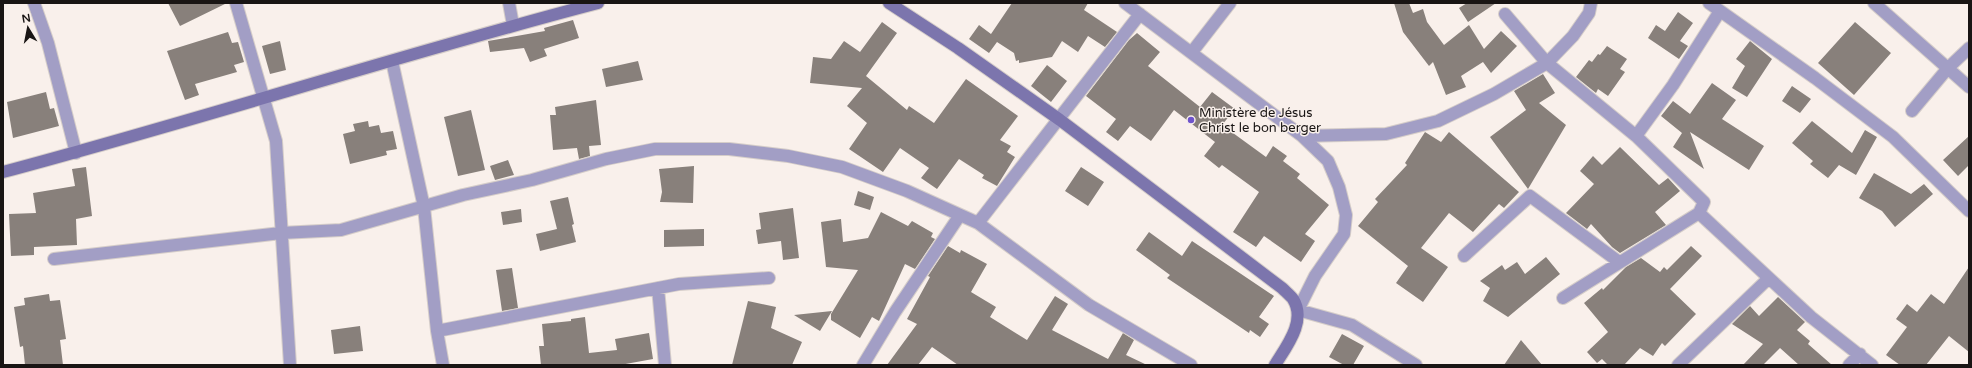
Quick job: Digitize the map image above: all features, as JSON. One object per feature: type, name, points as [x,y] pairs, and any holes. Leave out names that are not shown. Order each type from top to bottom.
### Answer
[{"type":"street","points":[[34,3],[48,43],[76,153]]},
{"type":"street","points":[[236,3],[276,141],[290,365]]},
{"type":"street","points":[[509,3],[513,25]]},
{"type":"street","points":[[3,172],[76,153],[513,25],[598,3]]},
{"type":"street","points":[[889,3],[958,48],[1060,120],[1282,288],[1293,299],[1298,310],[1298,319],[1290,341],[1275,365]]},
{"type":"street","points":[[1125,3],[1302,136],[1328,161],[1339,187],[1346,215],[1344,234],[1316,276],[1298,310]]},
{"type":"street","points":[[1192,52],[1230,3]]},
{"type":"street","points":[[1302,136],[1386,134],[1438,120],[1494,94],[1547,63],[1573,36],[1589,13],[1591,3]]},
{"type":"street","points":[[1709,3],[1815,78],[1893,137],[1969,211]]},
{"type":"street","points":[[1874,3],[1969,87]]},
{"type":"street","points":[[1636,136],[1673,86],[1720,11]]},
{"type":"street","points":[[978,223],[1060,120],[1140,14]]},
{"type":"street","points":[[1505,14],[1547,63],[1636,136],[1704,202],[1699,213],[1563,298]]},
{"type":"street","points":[[1912,111],[1948,68],[1969,48]]},
{"type":"street","points":[[392,61],[424,207],[437,331],[443,365]]},
{"type":"street","points":[[54,259],[281,233],[341,230],[463,195],[532,180],[606,159],[655,149],[729,149],[788,156],[842,167],[907,191],[978,223],[1089,305],[1190,365]]},
{"type":"street","points":[[1464,256],[1530,196],[1619,262]]},
{"type":"street","points":[[1699,213],[1811,317],[1860,354],[1872,365]]},
{"type":"street","points":[[862,365],[895,312],[960,215]]},
{"type":"street","points":[[437,331],[679,284],[769,278]]},
{"type":"street","points":[[1678,365],[1769,278]]},
{"type":"street","points":[[658,288],[665,365]]},
{"type":"street","points":[[1298,310],[1352,325],[1416,365]]},
{"type":"street","points":[[1849,365],[1860,354]]},
{"type":"building","points":[[168,3],[227,3],[180,26]]},
{"type":"building","points":[[1012,3],[1088,3],[1084,10],[1117,32],[1105,47],[1088,36],[1078,52],[1062,41],[1052,57],[1019,63],[1019,60],[1016,61],[1014,53],[997,42],[989,53],[969,39],[979,25],[991,34]]},
{"type":"building","points":[[1394,3],[1409,3],[1413,13],[1423,9],[1427,22],[1444,45],[1469,25],[1484,49],[1501,31],[1517,46],[1491,73],[1483,62],[1461,76],[1466,87],[1446,95],[1433,62],[1429,66],[1403,32]]},
{"type":"building","points":[[1467,3],[1496,3],[1468,22],[1459,8]]},
{"type":"building","points":[[1678,12],[1693,23],[1680,41],[1688,46],[1679,59],[1648,38],[1656,25],[1665,31]]},
{"type":"building","points":[[573,20],[579,38],[544,49],[547,56],[530,62],[524,48],[490,52],[488,41],[545,31],[544,28]]},
{"type":"building","points":[[882,22],[897,33],[866,76],[907,110],[909,106],[934,123],[966,79],[1018,116],[1000,140],[1011,146],[1007,152],[1015,157],[997,186],[982,178],[984,175],[959,159],[937,189],[921,178],[929,168],[900,148],[883,172],[849,149],[867,123],[847,106],[862,88],[810,83],[813,57],[831,59],[844,41],[860,52]]},
{"type":"building","points":[[1855,22],[1891,53],[1854,95],[1818,63]]},
{"type":"building","points":[[228,32],[232,43],[238,42],[244,62],[234,65],[237,72],[195,84],[199,95],[185,100],[167,51]]},
{"type":"building","points":[[1137,33],[1160,52],[1148,66],[1200,107],[1212,92],[1235,109],[1222,125],[1266,157],[1273,146],[1287,156],[1283,161],[1300,174],[1297,178],[1329,205],[1305,234],[1315,241],[1301,262],[1264,236],[1256,247],[1233,232],[1259,192],[1222,165],[1219,168],[1204,156],[1215,142],[1174,110],[1151,141],[1130,126],[1118,141],[1106,132],[1116,119],[1086,96],[1129,40]]},
{"type":"building","points":[[280,41],[286,70],[270,74],[262,46]]},
{"type":"building","points":[[1750,41],[1772,59],[1747,97],[1732,88],[1745,66],[1736,59]]},
{"type":"building","points":[[1607,46],[1627,59],[1620,69],[1625,72],[1608,96],[1598,89],[1596,93],[1576,77],[1589,60],[1592,62]]},
{"type":"building","points":[[638,61],[643,80],[606,87],[602,69]]},
{"type":"building","points":[[1047,65],[1067,81],[1051,102],[1031,86]]},
{"type":"building","points":[[1543,74],[1555,93],[1539,103],[1566,125],[1528,189],[1490,137],[1526,110],[1514,91]]},
{"type":"building","points":[[1712,83],[1736,100],[1722,119],[1764,146],[1749,170],[1690,132],[1704,169],[1673,147],[1682,133],[1661,116],[1673,101],[1690,114]]},
{"type":"building","points":[[1792,86],[1811,99],[1800,113],[1782,101]]},
{"type":"building","points":[[46,92],[50,109],[54,108],[59,126],[13,138],[7,102]]},
{"type":"building","points":[[596,100],[601,145],[589,146],[590,156],[579,159],[577,148],[553,150],[550,115],[556,115],[555,107]]},
{"type":"building","points":[[471,110],[485,170],[458,176],[444,117]]},
{"type":"building","points":[[368,121],[369,127],[379,125],[381,133],[393,131],[397,149],[386,151],[387,155],[350,164],[343,134],[355,131],[353,124]]},
{"type":"building","points":[[1812,121],[1852,153],[1865,130],[1877,137],[1856,175],[1839,165],[1828,178],[1810,164],[1813,161],[1792,143]]},
{"type":"building","points":[[1425,132],[1441,142],[1449,132],[1519,192],[1504,208],[1499,204],[1473,232],[1449,213],[1421,248],[1448,267],[1423,302],[1396,283],[1408,266],[1358,226],[1378,202],[1375,199],[1407,165],[1405,163]]},
{"type":"building","points":[[1969,136],[1969,165],[1958,176],[1943,160]]},
{"type":"building","points":[[1620,147],[1659,185],[1668,178],[1680,191],[1655,212],[1666,225],[1620,253],[1612,247],[1591,224],[1587,229],[1566,213],[1594,184],[1580,171],[1593,156],[1602,165]]},
{"type":"building","points":[[508,160],[514,175],[495,180],[490,166]]},
{"type":"building","points":[[694,166],[693,203],[660,202],[662,192],[659,169]]},
{"type":"building","points":[[86,167],[92,216],[76,219],[77,245],[34,247],[34,255],[11,256],[9,214],[36,213],[33,193],[75,186],[72,169]]},
{"type":"building","points":[[1081,167],[1104,182],[1088,206],[1065,191]]},
{"type":"building","points":[[1874,173],[1911,194],[1924,184],[1933,194],[1895,227],[1882,211],[1859,198]]},
{"type":"building","points":[[858,191],[874,197],[870,210],[854,205]]},
{"type":"building","points":[[568,197],[576,242],[540,251],[536,234],[557,229],[550,201]]},
{"type":"building","points":[[793,208],[799,258],[783,260],[781,241],[758,244],[756,230],[761,229],[759,213]]},
{"type":"building","points":[[521,209],[522,222],[503,225],[501,212]]},
{"type":"building","points":[[881,212],[908,226],[912,221],[933,233],[931,237],[935,239],[915,269],[905,264],[879,321],[872,317],[860,338],[831,320],[831,314],[858,270],[826,267],[821,222],[841,219],[843,242],[868,238]]},
{"type":"building","points":[[704,229],[704,246],[664,247],[664,230]]},
{"type":"building","points":[[1149,232],[1182,256],[1192,241],[1274,296],[1259,317],[1269,324],[1260,337],[1250,330],[1249,333],[1167,278],[1170,275],[1136,250]]},
{"type":"building","points":[[948,246],[960,253],[961,250],[987,264],[971,292],[996,307],[990,317],[1027,340],[1055,296],[1068,304],[1052,330],[1108,359],[1123,333],[1134,340],[1126,355],[1147,365],[958,365],[932,347],[918,365],[887,365],[917,324],[907,319],[930,277],[928,276]]},
{"type":"building","points":[[1691,246],[1702,256],[1670,289],[1696,314],[1665,346],[1662,343],[1653,356],[1640,348],[1624,365],[1608,365],[1602,359],[1597,363],[1587,352],[1608,332],[1584,303],[1602,288],[1603,290],[1626,267],[1641,258],[1660,272],[1664,267],[1667,270]]},
{"type":"building","points":[[1546,257],[1560,274],[1508,317],[1483,301],[1490,288],[1480,281],[1502,265],[1505,270],[1517,262],[1525,274]]},
{"type":"building","points":[[1969,267],[1969,352],[1949,336],[1926,365],[1900,365],[1886,355],[1907,327],[1896,319],[1907,304],[1917,312],[1931,294],[1944,304]]},
{"type":"building","points":[[512,268],[518,308],[502,311],[496,270]]},
{"type":"building","points":[[49,294],[50,301],[60,300],[66,339],[60,340],[63,365],[25,365],[23,346],[20,347],[14,307],[25,305],[24,298]]},
{"type":"building","points":[[1778,297],[1805,322],[1797,330],[1810,341],[1808,344],[1832,365],[1799,365],[1780,348],[1763,365],[1743,365],[1763,344],[1732,324],[1750,306],[1759,316]]},
{"type":"building","points":[[748,301],[776,307],[771,328],[802,342],[792,365],[732,365]]},
{"type":"building","points":[[832,311],[820,331],[794,315]]},
{"type":"building","points":[[585,317],[589,353],[617,350],[615,339],[649,333],[653,359],[620,365],[541,365],[539,346],[544,346],[542,324],[571,321],[571,319]]},
{"type":"building","points":[[360,326],[363,351],[334,354],[331,330]]},
{"type":"building","points":[[1342,334],[1364,346],[1353,365],[1344,365],[1329,357]]},
{"type":"building","points":[[1521,340],[1542,365],[1504,365]]},
{"type":"place","name":"Ministère de Jésus Christ le bon berger","points":[[1191,120]]}]
